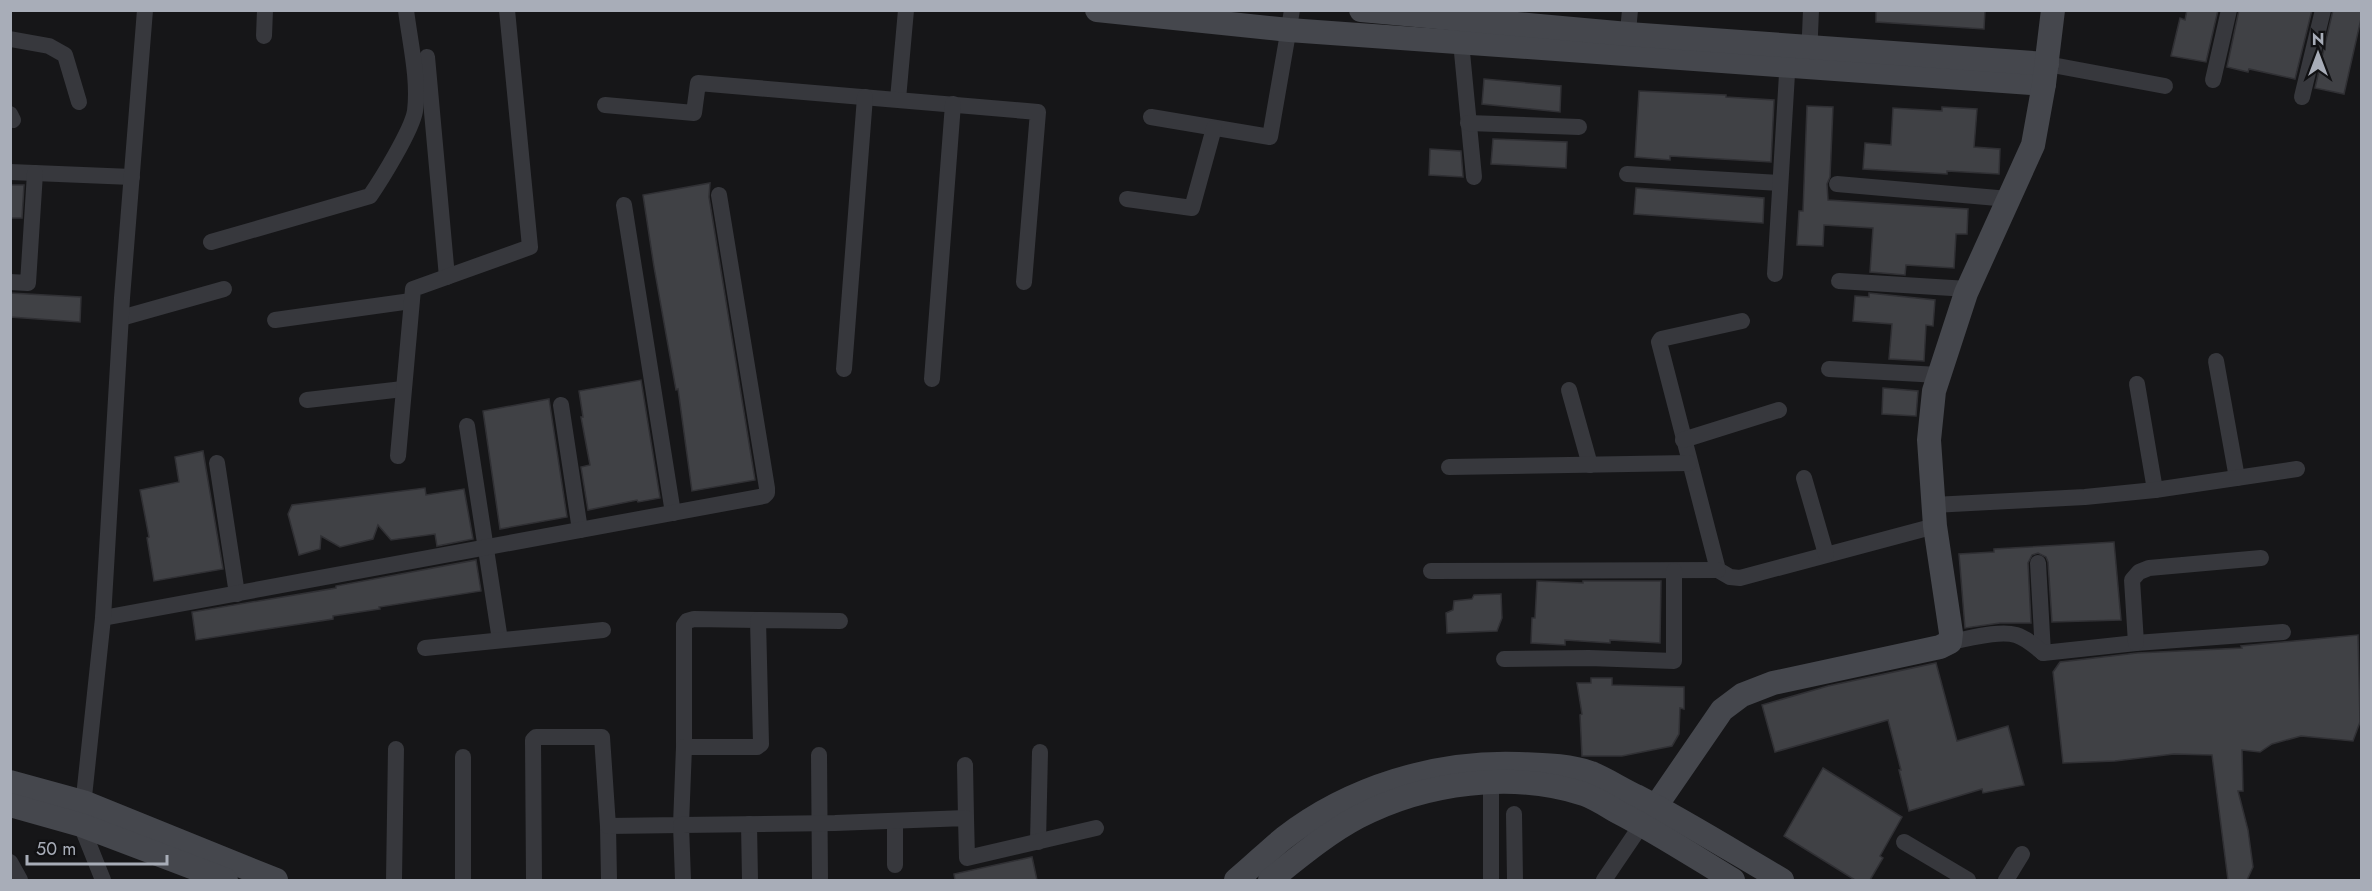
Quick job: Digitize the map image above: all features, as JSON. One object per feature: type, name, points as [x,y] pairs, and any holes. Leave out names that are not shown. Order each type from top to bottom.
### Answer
[{"type":"street","points":[[103,880],[82,813],[103,618],[121,318],[145,10]]},
{"type":"street","points":[[264,36],[265,10]]},
{"type":"street","points":[[211,242],[370,196],[407,134],[415,113],[415,89],[406,10]]},
{"type":"street","points":[[398,456],[411,301],[415,287],[530,247],[507,10]]},
{"type":"street","points":[[898,99],[906,10]]},
{"type":"street","points":[[1097,10],[1290,20],[1461,42],[1628,32]]},
{"type":"street","points":[[1361,10],[1479,16],[1628,32],[1798,56],[2045,74],[2164,86]]},
{"type":"street","points":[[1775,274],[1780,183],[1798,56],[1812,10]]},
{"type":"street","points":[[1950,642],[1951,633],[1934,516],[1929,440],[1934,391],[1968,289],[2032,145],[2045,74],[2053,10]]},
{"type":"street","points":[[2213,80],[2229,10]]},
{"type":"street","points":[[2302,97],[2323,10]]},
{"type":"street","points":[[1151,117],[1270,137],[1290,20]]},
{"type":"street","points":[[10,39],[49,46],[65,55],[79,102]]},
{"type":"street","points":[[1461,42],[1473,177]]},
{"type":"street","points":[[427,57],[447,277]]},
{"type":"street","points":[[605,105],[694,113],[698,83],[1038,112],[1024,282]]},
{"type":"street","points":[[844,369],[865,97]]},
{"type":"street","points":[[932,379],[952,104]]},
{"type":"street","points":[[1468,123],[1579,127]]},
{"type":"street","points":[[1127,199],[1192,208],[1214,128]]},
{"type":"street","points":[[10,172],[132,177]]},
{"type":"street","points":[[10,282],[28,283],[35,173]]},
{"type":"street","points":[[1627,174],[1780,183]]},
{"type":"street","points":[[1838,184],[2009,199]]},
{"type":"street","points":[[103,618],[764,496],[767,493],[719,195]]},
{"type":"street","points":[[624,205],[673,513]]},
{"type":"street","points":[[1839,281],[1968,289]]},
{"type":"street","points":[[121,318],[224,289]]},
{"type":"street","points":[[275,320],[411,301]]},
{"type":"street","points":[[1718,570],[1659,342],[1661,339],[1742,321]]},
{"type":"street","points":[[2216,361],[2237,478]]},
{"type":"street","points":[[1829,369],[1940,375]]},
{"type":"street","points":[[2138,384],[2155,490]]},
{"type":"street","points":[[307,400],[403,389]]},
{"type":"street","points":[[1569,390],[1590,465]]},
{"type":"street","points":[[561,405],[580,531]]},
{"type":"street","points":[[1683,440],[1779,410]]},
{"type":"street","points":[[467,426],[500,640]]},
{"type":"street","points":[[217,463],[237,594]]},
{"type":"street","points":[[1449,467],[1689,463]]},
{"type":"street","points":[[1431,571],[1718,570],[1730,577],[1740,578],[1826,554],[1934,516],[2155,490],[2297,469]]},
{"type":"street","points":[[1804,478],[1826,554]]},
{"type":"street","points":[[2136,643],[2132,580],[2139,572],[2149,568],[2261,558]]},
{"type":"street","points":[[2038,563],[2043,653]]},
{"type":"street","points":[[1504,659],[1589,658],[1674,661],[1674,571]]},
{"type":"street","points":[[683,880],[681,825],[684,747],[684,625],[687,621],[694,619],[840,621]]},
{"type":"street","points":[[684,747],[758,747],[761,744],[758,620]]},
{"type":"street","points":[[426,648],[603,630]]},
{"type":"street","points":[[1604,880],[1722,710],[1742,695],[1773,682],[1940,647],[1950,642],[2003,633],[2025,638],[2043,653],[2136,643],[2283,632]]},
{"type":"street","points":[[534,880],[533,740],[536,737],[602,737],[609,880]]},
{"type":"street","points":[[394,880],[396,749]]},
{"type":"street","points":[[1038,842],[1040,752]]},
{"type":"street","points":[[819,755],[820,880]]},
{"type":"street","points":[[463,756],[463,880]]},
{"type":"street","points":[[966,765],[967,858],[1096,828]]},
{"type":"street","points":[[1236,880],[1285,838],[1328,809],[1363,792],[1398,780],[1442,770],[1491,773],[1543,784],[1649,815],[1782,880]]},
{"type":"street","points":[[1270,880],[1328,835],[1359,817],[1401,800],[1491,773]]},
{"type":"street","points":[[1491,773],[1491,880]]},
{"type":"street","points":[[10,782],[224,875],[276,880]]},
{"type":"street","points":[[10,804],[82,813]]},
{"type":"street","points":[[1514,814],[1515,880]]},
{"type":"street","points":[[1649,815],[1733,880]]},
{"type":"street","points":[[608,826],[819,824],[966,818]]},
{"type":"street","points":[[896,821],[896,865]]},
{"type":"street","points":[[748,824],[750,880]]},
{"type":"street","points":[[1904,842],[1968,880]]},
{"type":"street","points":[[2006,880],[2022,854]]},
{"type":"street","points":[[10,862],[20,880]]},
{"type":"building","points":[[1876,10],[1985,10],[1984,29],[1876,22]]},
{"type":"building","points":[[2187,10],[2218,10],[2206,62],[2171,56],[2180,18],[2185,20]]},
{"type":"building","points":[[2239,10],[2312,10],[2295,79],[2249,69],[2248,72],[2227,67]]},
{"type":"building","points":[[2333,10],[2361,10],[2344,94],[2315,88]]},
{"type":"building","points":[[1484,79],[1561,86],[1560,112],[1482,104]]},
{"type":"building","points":[[1639,91],[1774,100],[1771,162],[1670,156],[1670,160],[1635,157]]},
{"type":"building","points":[[1807,106],[1833,107],[1830,177],[1827,184],[1828,200],[1968,209],[1967,234],[1956,234],[1954,268],[1906,265],[1905,275],[1870,272],[1873,228],[1824,225],[1823,246],[1797,245],[1799,211],[1803,211]]},
{"type":"building","points":[[1942,107],[1977,109],[1974,147],[2000,149],[1999,174],[1947,171],[1947,174],[1863,169],[1865,143],[1891,145],[1893,108],[1942,111]]},
{"type":"building","points":[[1493,139],[1567,142],[1566,168],[1491,164]]},
{"type":"building","points":[[1430,149],[1461,151],[1463,177],[1429,175]]},
{"type":"building","points":[[710,183],[709,197],[755,480],[692,491],[678,389],[676,390],[643,195]]},
{"type":"building","points":[[10,185],[24,185],[22,218],[10,218]]},
{"type":"building","points":[[1636,188],[1764,198],[1763,223],[1634,214]]},
{"type":"building","points":[[10,293],[81,297],[80,322],[10,317]]},
{"type":"building","points":[[1869,293],[1935,300],[1933,326],[1926,325],[1924,361],[1889,359],[1892,324],[1853,321],[1855,296],[1869,297]]},
{"type":"building","points":[[641,380],[660,498],[638,502],[637,500],[588,510],[581,467],[590,465],[581,417],[583,417],[579,391]]},
{"type":"building","points":[[1883,388],[1918,391],[1916,416],[1882,414]]},
{"type":"building","points":[[549,399],[567,517],[500,529],[483,411]]},
{"type":"building","points":[[203,451],[223,569],[154,581],[140,490],[179,482],[175,457]]},
{"type":"building","points":[[425,488],[426,495],[464,489],[473,539],[437,546],[435,534],[391,540],[378,525],[373,539],[340,547],[321,536],[320,549],[299,555],[288,514],[292,505]]},
{"type":"building","points":[[2114,542],[2121,620],[2052,622],[2048,562],[2046,557],[2038,553],[2032,555],[2028,563],[2031,623],[2000,623],[1965,628],[1959,554],[1994,552],[1994,549]]},
{"type":"building","points":[[476,560],[481,591],[379,607],[380,609],[333,616],[333,619],[196,640],[192,612],[336,588],[336,586]]},
{"type":"building","points":[[1537,581],[1583,583],[1583,581],[1661,581],[1660,643],[1565,640],[1565,645],[1531,643]]},
{"type":"building","points":[[1501,594],[1502,618],[1497,631],[1447,633],[1446,613],[1453,610],[1454,601],[1472,599],[1474,595]]},
{"type":"building","points":[[2358,635],[2360,722],[2353,741],[2301,736],[2272,744],[2260,752],[2242,750],[2243,791],[2238,791],[2248,830],[2253,867],[2247,880],[2228,880],[2212,755],[2174,754],[2115,761],[2063,763],[2053,672],[2060,662],[2137,653],[2242,648],[2241,646]]},
{"type":"building","points":[[1936,663],[1957,741],[2008,726],[2024,785],[1983,793],[1982,789],[1909,811],[1888,720],[1775,752],[1762,705],[1828,686]]},
{"type":"building","points":[[1591,678],[1612,678],[1612,685],[1684,687],[1684,709],[1680,708],[1679,734],[1672,746],[1622,756],[1582,756],[1580,715],[1582,714],[1577,683],[1591,683]]},
{"type":"building","points":[[1823,768],[1902,817],[1880,856],[1883,858],[1870,880],[1855,880],[1784,836]]},
{"type":"building","points":[[1032,857],[1037,880],[955,880],[954,874]]}]
